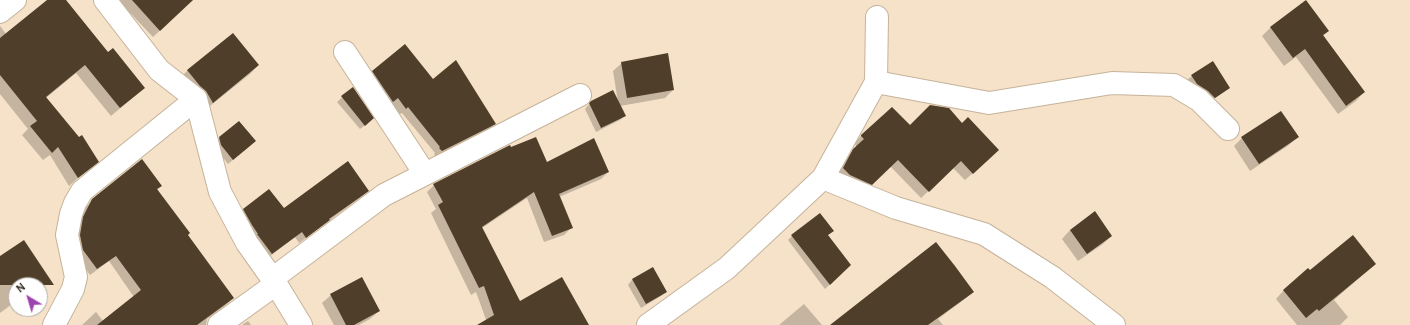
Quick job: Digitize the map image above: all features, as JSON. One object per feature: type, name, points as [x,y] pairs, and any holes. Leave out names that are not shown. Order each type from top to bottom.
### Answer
[{"type":"street","points":[[0,12],[16,0]]},
{"type":"street","points":[[105,0],[159,70],[196,99],[220,192],[247,242],[301,325]]},
{"type":"street","points":[[648,325],[727,268],[823,178],[876,82],[877,17]]},
{"type":"street","points":[[345,52],[425,174]]},
{"type":"street","points":[[876,82],[989,103],[1112,83],[1174,85],[1199,100],[1228,129]]},
{"type":"street","points":[[219,325],[384,195],[580,95]]},
{"type":"street","points":[[54,325],[73,288],[76,277],[67,235],[71,214],[82,191],[196,99]]},
{"type":"street","points":[[823,178],[896,208],[984,234],[1052,277],[1114,325]]},
{"type":"building","points":[[47,0],[66,0],[108,52],[113,48],[145,88],[120,108],[85,65],[46,97],[79,137],[82,135],[99,162],[78,178],[58,147],[52,153],[30,126],[37,121],[0,75],[0,38]]},
{"type":"building","points":[[132,0],[193,0],[160,31]]},
{"type":"building","points":[[1306,0],[1329,31],[1323,35],[1365,92],[1346,106],[1305,49],[1293,58],[1270,27]]},
{"type":"building","points":[[233,33],[259,65],[213,103],[206,91],[187,70]]},
{"type":"building","points":[[405,44],[433,79],[456,60],[496,124],[442,151],[408,107],[406,109],[398,98],[393,102],[372,71]]},
{"type":"building","points":[[668,53],[674,90],[627,98],[621,62]]},
{"type":"building","points":[[1213,61],[1230,88],[1215,98],[1208,91],[1197,84],[1191,75]]},
{"type":"building","points":[[353,87],[374,118],[365,126],[341,96]]},
{"type":"building","points":[[613,90],[626,116],[601,128],[589,103]]},
{"type":"building","points":[[930,105],[949,108],[962,123],[968,117],[999,150],[973,174],[961,161],[929,192],[898,160],[872,185],[850,175],[843,168],[853,149],[864,139],[861,135],[892,107],[910,125]]},
{"type":"building","points":[[1281,111],[1299,137],[1259,164],[1241,137]]},
{"type":"building","points":[[239,121],[256,141],[233,160],[221,145],[219,137]]},
{"type":"building","points":[[536,137],[547,162],[594,138],[609,172],[559,194],[573,228],[552,236],[534,192],[482,227],[520,301],[562,277],[589,325],[477,325],[494,315],[484,286],[479,288],[438,205],[443,202],[433,184],[510,145],[511,147]]},
{"type":"building","points":[[142,159],[162,186],[157,189],[190,233],[188,235],[234,298],[197,325],[97,325],[141,290],[116,256],[97,269],[83,250],[80,235],[83,217],[92,199]]},
{"type":"building","points":[[348,161],[369,191],[329,219],[330,220],[306,238],[302,232],[272,254],[257,234],[243,209],[269,189],[284,208]]},
{"type":"building","points":[[1095,211],[1112,236],[1087,254],[1070,230]]},
{"type":"building","points":[[820,213],[834,231],[828,235],[851,265],[830,285],[791,235]]},
{"type":"building","points":[[1353,235],[1376,264],[1319,311],[1317,309],[1306,318],[1283,290],[1308,268],[1310,270]]},
{"type":"building","points":[[24,240],[54,285],[48,285],[48,277],[8,277],[8,285],[0,285],[0,256]]},
{"type":"building","points":[[936,242],[974,292],[928,325],[830,325]]},
{"type":"building","points":[[653,267],[667,292],[646,304],[632,279]]},
{"type":"building","points":[[362,277],[380,311],[354,325],[346,325],[330,294]]}]
